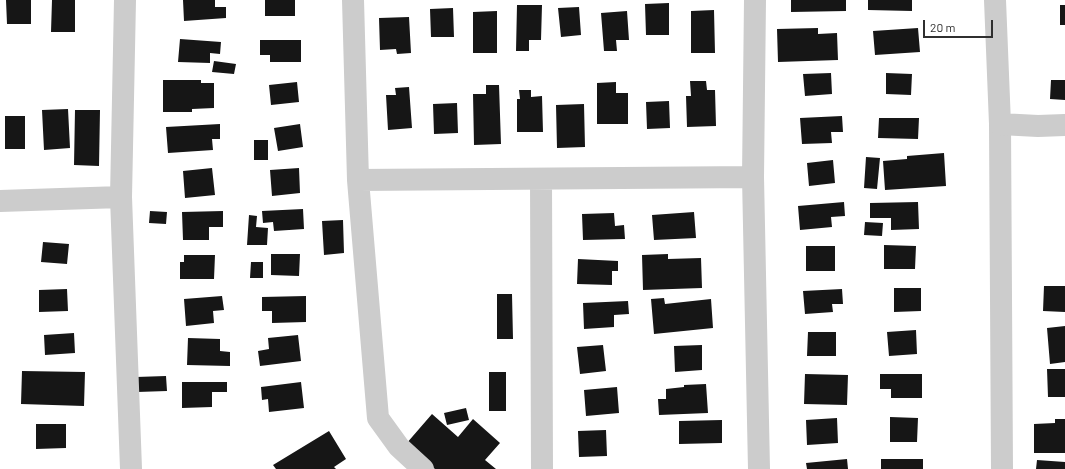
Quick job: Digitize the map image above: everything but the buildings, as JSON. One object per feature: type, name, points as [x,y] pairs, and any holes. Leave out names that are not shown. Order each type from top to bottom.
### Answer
[{"type":"street","points":[[125,0],[121,197],[131,469]]},
{"type":"street","points":[[353,0],[358,180],[378,418],[399,447],[423,469]]},
{"type":"street","points":[[755,0],[753,177],[759,469]]},
{"type":"street","points":[[995,0],[1000,124],[1002,469]]},
{"type":"street","points":[[1000,124],[1038,126],[1065,125]]},
{"type":"street","points":[[358,180],[753,177]]},
{"type":"street","points":[[541,179],[542,469]]},
{"type":"street","points":[[0,201],[121,197]]}]
